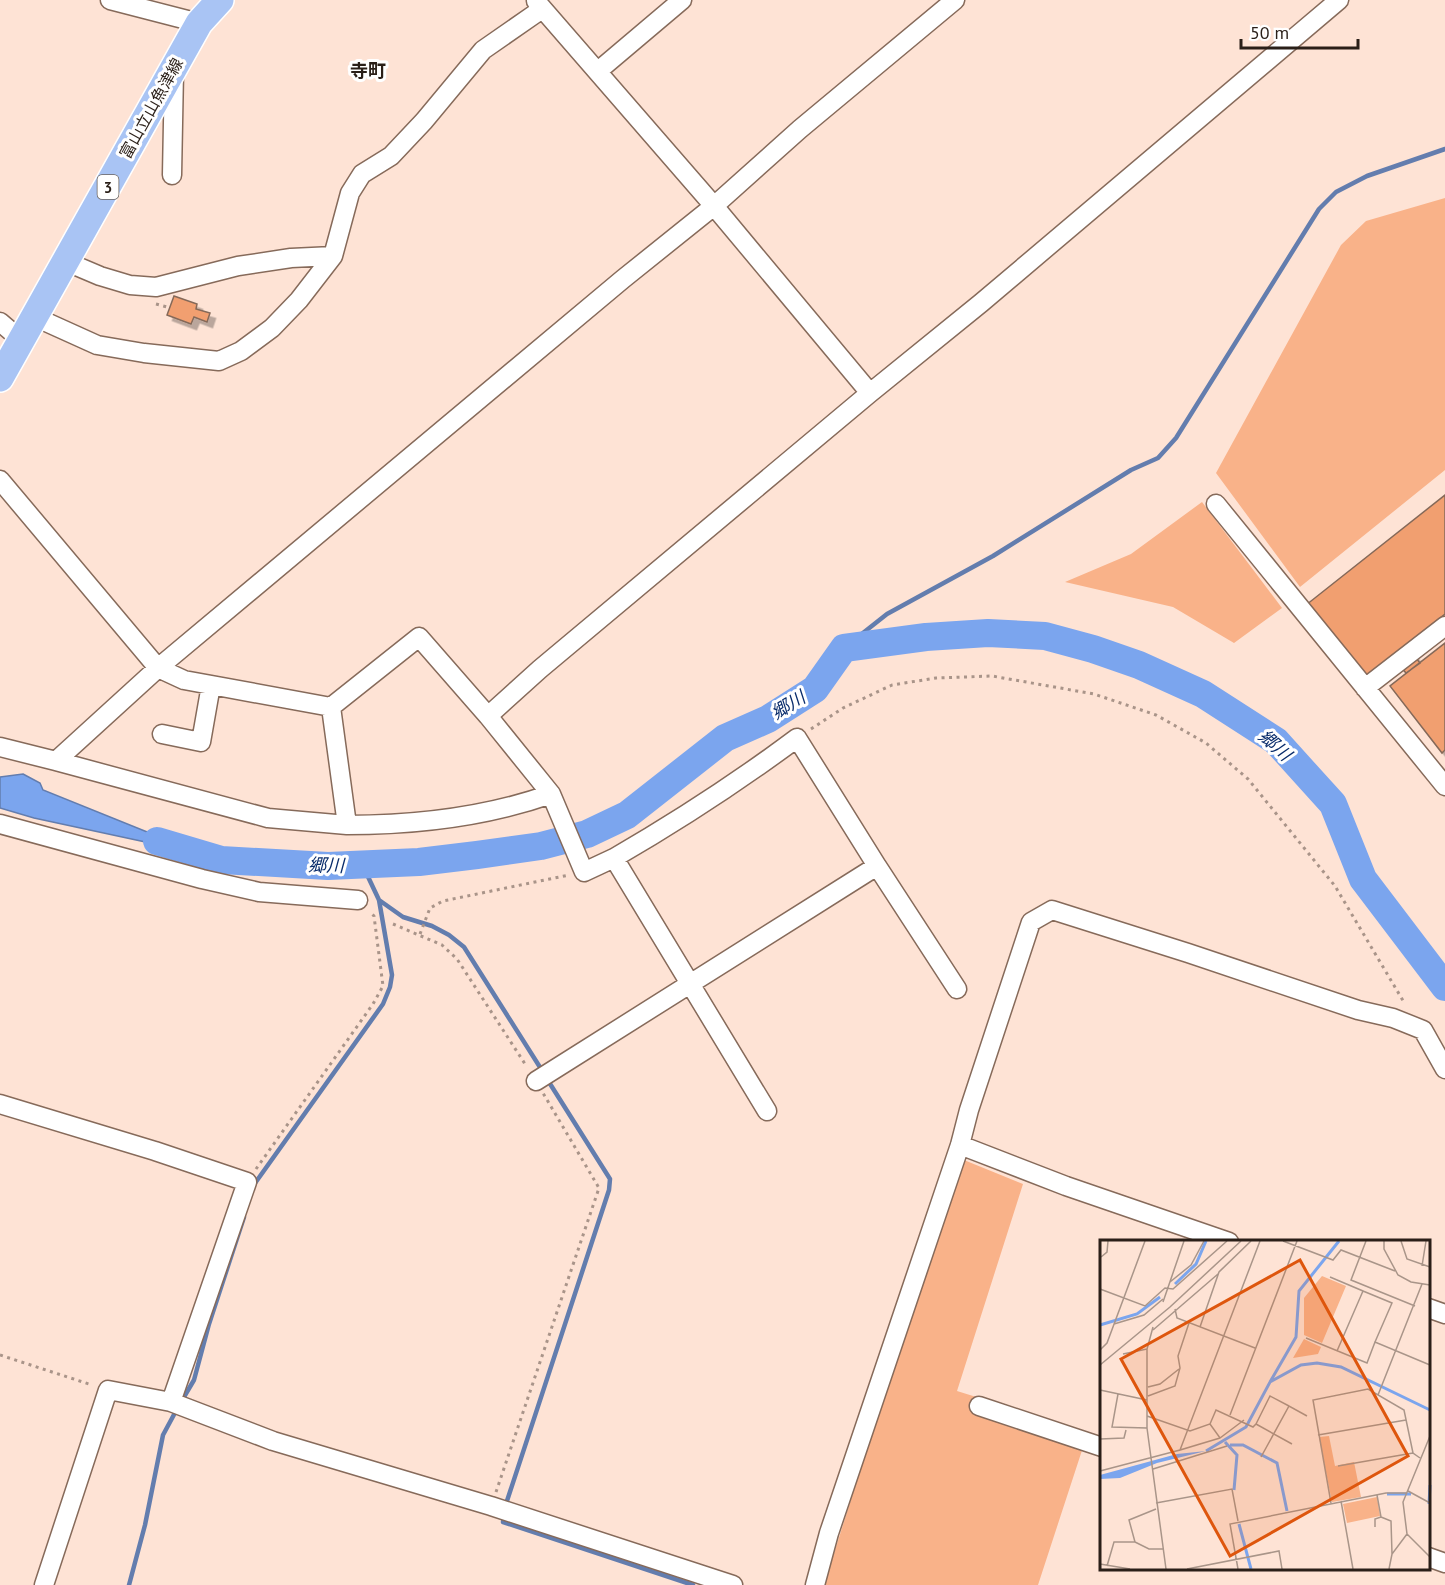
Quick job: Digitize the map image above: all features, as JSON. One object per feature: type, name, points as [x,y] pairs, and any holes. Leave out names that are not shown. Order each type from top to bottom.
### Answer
[{"type":"main road","name":"富山立山魚津線","points":[[0,378],[199,23],[220,0]]},
{"type":"street","points":[[110,0],[199,23]]},
{"type":"street","points":[[598,71],[682,0]]},
{"type":"street","points":[[56,761],[158,668],[623,279],[714,206],[800,129],[955,0]]},
{"type":"street","points":[[488,716],[540,669],[981,303],[1339,0]]},
{"type":"street","points":[[0,322],[97,345],[163,355],[219,361],[241,351],[272,328],[299,300],[333,256],[350,193],[362,174],[391,156],[424,121],[483,50],[539,5],[714,206],[870,393]]},
{"type":"street","points":[[172,175],[174,66]]},
{"type":"street","points":[[67,262],[100,276],[130,285],[156,287],[238,266],[291,258],[333,256]]},
{"type":"street","points":[[0,480],[158,668],[184,680],[331,707],[419,637],[488,716],[551,794],[584,872],[614,858],[693,811],[748,775],[797,738],[957,989]]},
{"type":"street","points":[[1216,504],[1445,786]]},
{"type":"street","points":[[1365,688],[1445,626]]},
{"type":"street","points":[[162,734],[201,742],[211,685]]},
{"type":"street","points":[[331,707],[347,825]]},
{"type":"street","points":[[0,747],[267,818],[347,825],[383,825],[455,818],[517,806],[551,794]]},
{"type":"street","points":[[0,824],[258,892],[358,900]]},
{"type":"street","points":[[614,858],[767,1111]]},
{"type":"street","points":[[536,1082],[877,866]]},
{"type":"street","points":[[815,1585],[830,1533],[960,1145],[969,1110],[1031,922],[1052,910],[1423,1030],[1445,1069]]},
{"type":"street","points":[[0,1104],[155,1151],[247,1182],[171,1402]]},
{"type":"street","points":[[960,1145],[1066,1186],[1223,1240]]},
{"type":"street","points":[[1430,1309],[1445,1314]]},
{"type":"street","points":[[44,1585],[108,1390],[171,1402],[273,1441],[491,1506],[733,1585]]},
{"type":"street","points":[[979,1406],[1100,1447]]},
{"type":"street","points":[[1430,1558],[1445,1563]]},
{"type":"path","points":[[797,738],[843,708],[892,685],[936,678],[992,676],[1094,694],[1156,715],[1206,743],[1248,779],[1335,886],[1419,1029]]},
{"type":"path","points":[[420,934],[430,908],[443,901],[584,872]]},
{"type":"path","points":[[247,1182],[374,1004],[383,987],[374,916],[358,900]]},
{"type":"path","points":[[393,924],[441,945],[457,958],[536,1082],[599,1188],[491,1506]]},
{"type":"path","points":[[0,1355],[108,1390]]},
{"type":"shaded area","points":[[1445,198],[1445,470],[1300,587],[1216,473],[1341,245],[1366,221]]},
{"type":"shaded area","points":[[1202,502],[1282,608],[1234,643],[1173,607],[1065,582],[1131,554]]},
{"type":"shaded area","points":[[959,1158],[1023,1184],[957,1391],[1088,1432],[1038,1585],[824,1585]]},
{"type":"water","points":[[23,774],[40,783],[43,790],[215,857],[34,818],[0,808],[0,777]]},
{"type":"building","points":[[174,296],[197,304],[196,309],[210,313],[207,322],[194,317],[191,324],[167,315]]},
{"type":"building","points":[[1445,495],[1445,614],[1365,677],[1306,605]]},
{"type":"building","points":[[1445,643],[1445,750],[1442,753],[1390,686]]},
{"type":"building","points":[[1406,645],[1420,663],[1406,673],[1391,656]]},
{"type":"waterway","points":[[844,648],[887,614],[993,556],[1131,470],[1158,458],[1176,438],[1319,209],[1336,192],[1367,176],[1445,149]]},
{"type":"waterway","name":"郷川","points":[[157,841],[221,860],[328,866],[419,862],[541,846],[587,834],[627,815],[725,738],[768,719],[815,689],[844,648],[926,637],[988,633],[1045,636],[1139,665],[1203,694],[1276,741],[1333,804],[1363,879],[1445,987]]},
{"type":"waterway","points":[[253,1186],[383,1004],[390,987],[392,975],[379,900],[362,864]]},
{"type":"waterway","points":[[379,900],[403,917],[432,926],[449,935],[464,947],[543,1072]]},
{"type":"waterway","points":[[505,1507],[609,1190],[610,1179],[547,1079]]},
{"type":"waterway","points":[[181,1402],[194,1380],[209,1324],[244,1217]]},
{"type":"waterway","points":[[129,1585],[145,1525],[163,1435],[177,1409]]},
{"type":"waterway","points":[[504,1515],[503,1522],[693,1585]]},
{"type":"district","name":"寺町","points":[[368,70]]}]
